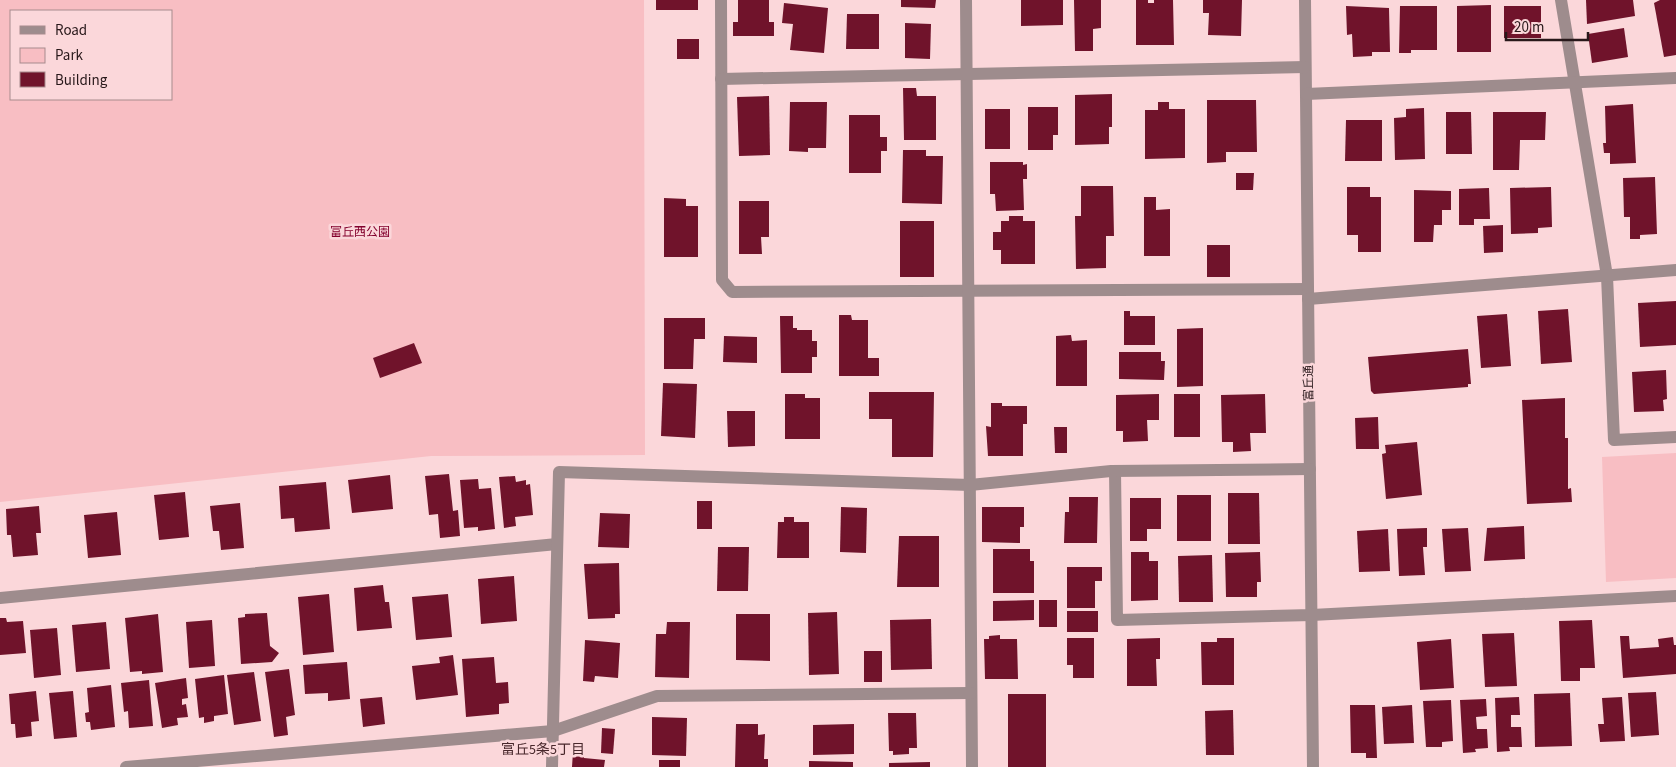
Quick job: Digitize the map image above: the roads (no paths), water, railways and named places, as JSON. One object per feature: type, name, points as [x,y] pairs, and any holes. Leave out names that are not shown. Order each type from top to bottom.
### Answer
[{"type":"street","points":[[721,0],[722,280],[732,292],[1308,294],[1676,270]]},
{"type":"street","points":[[966,0],[972,767]]},
{"type":"street","name":"富丘通","points":[[1304,0],[1313,767]]},
{"type":"street","points":[[1561,0],[1607,276],[1614,440],[1676,437]]},
{"type":"street","points":[[722,79],[1305,67]]},
{"type":"street","points":[[1306,94],[1676,78]]},
{"type":"street","points":[[552,767],[559,472],[970,485],[1115,471],[1310,469]]},
{"type":"street","points":[[1115,471],[1117,620],[1312,615],[1676,596]]},
{"type":"street","points":[[0,598],[557,544]]},
{"type":"street","points":[[126,767],[553,731],[657,696],[971,693]]},
{"type":"district","name":"富丘5条5丁目","points":[[543,750]]},
{"type":"park label","name":"富丘西公園","points":[[360,232]]}]
